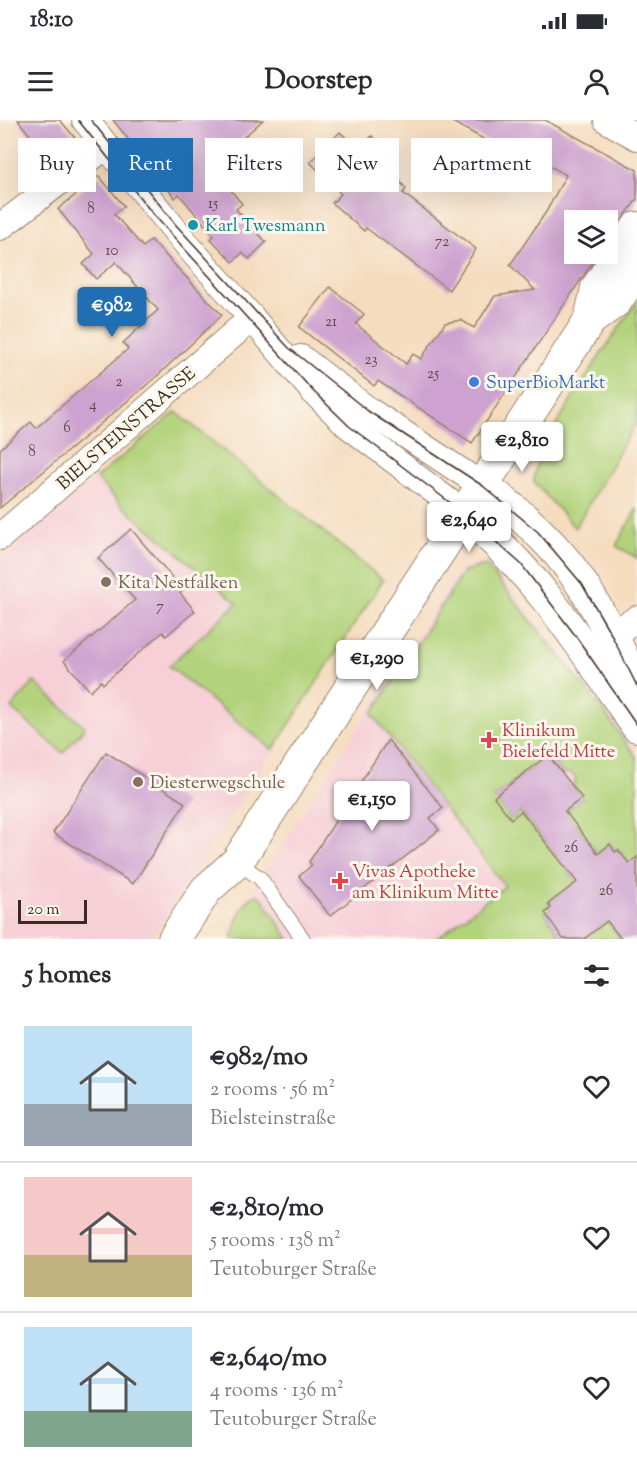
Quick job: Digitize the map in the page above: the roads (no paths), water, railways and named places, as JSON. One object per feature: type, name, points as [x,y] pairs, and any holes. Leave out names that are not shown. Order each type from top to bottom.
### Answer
[{"type":"street","points":[[85,120],[187,245],[313,391],[349,426],[465,514],[520,564],[585,650],[637,726]]},
{"type":"street","points":[[607,120],[637,137]]},
{"type":"street","points":[[0,227],[105,147]]},
{"type":"street","points":[[174,939],[206,890],[237,862],[465,514],[590,320],[597,288],[637,228]]},
{"type":"street","points":[[590,320],[616,301],[637,270]]},
{"type":"street","points":[[252,318],[368,411],[483,486],[538,532],[624,627],[637,685]]},
{"type":"street","name":"BIELSTEINSTRASSE","points":[[0,537],[252,318]]},
{"type":"street","points":[[585,650],[624,627]]},
{"type":"street","points":[[201,939],[224,902],[237,862]]},
{"type":"lane","points":[[237,862],[260,878],[303,939]]},
{"type":"tram line","points":[[78,120],[153,214],[313,391],[349,426],[465,514],[521,564],[575,635],[637,725]]},
{"type":"tram line","points":[[91,120],[176,225],[289,348],[368,411],[483,486],[538,532],[582,584],[637,686]]},
{"type":"place","name":"Karl Twesmann","points":[[193,225]]},
{"type":"place","name":"SuperBioMarkt","points":[[474,382]]},
{"type":"place","name":"Kita Nestfalken","points":[[106,582]]},
{"type":"place","name":"Klinikum Bielefeld Mitte","points":[[489,740]]},
{"type":"place","name":"Diesterwegschule","points":[[138,782]]},
{"type":"place","name":"Vivas Apotheke am Klinikum Mitte","points":[[340,881]]}]
